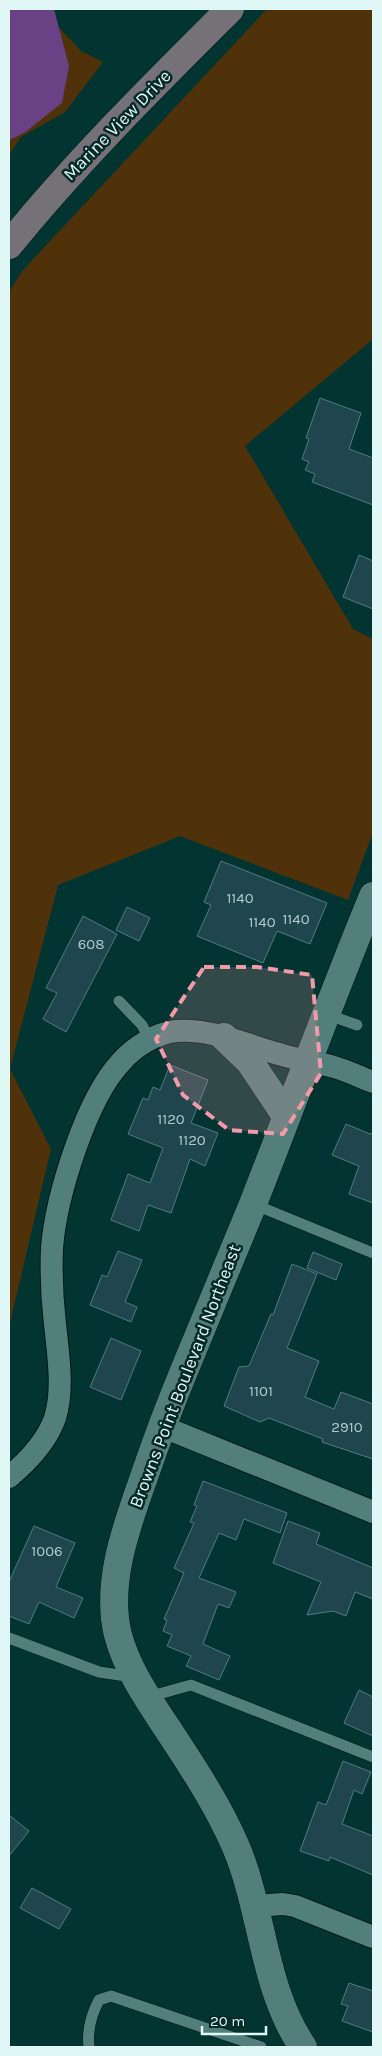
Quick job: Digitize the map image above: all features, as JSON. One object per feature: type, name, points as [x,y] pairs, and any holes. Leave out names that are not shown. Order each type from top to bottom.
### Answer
[{"type":"main road","name":"Marine View Drive","points":[[9,245],[70,174],[149,90],[230,9]]},
{"type":"street","name":"Browns Point Boulevard Northeast","points":[[304,2047],[284,2011],[273,1978],[246,1872],[224,1823],[202,1783],[141,1687],[118,1635],[116,1581],[120,1554],[129,1519],[161,1426],[253,1204],[307,1061],[373,896]]},
{"type":"street","points":[[9,1477],[22,1466],[41,1444],[55,1418],[59,1392],[52,1291],[52,1247],[59,1207],[78,1143],[95,1103],[121,1061],[150,1040],[163,1034],[176,1031],[202,1032],[334,1067],[373,1082]]},
{"type":"street","points":[[224,1038],[250,1062],[286,1116]]},
{"type":"street","points":[[161,1426],[373,1512]]},
{"type":"street","points":[[255,1906],[283,1904],[295,1906],[373,1937]]},
{"type":"lane","points":[[119,1001],[142,1025],[150,1040]]},
{"type":"lane","points":[[326,1014],[357,1025]]},
{"type":"lane","points":[[253,1204],[373,1253]]},
{"type":"lane","points":[[9,1638],[141,1687],[191,1685],[373,1757]]},
{"type":"lane","points":[[89,2047],[88,2038],[91,2014],[99,2000],[111,1996],[261,2047]]},
{"type":"highlighted area","points":[[204,967],[257,967],[312,975],[321,1073],[283,1134],[229,1130],[183,1095],[156,1039]]},
{"type":"shaded area","points":[[9,9],[54,22],[81,51],[103,62],[65,112],[21,137],[9,155]]},
{"type":"shaded area","points":[[9,9],[54,9],[69,66],[62,103],[24,133],[9,140]]},
{"type":"shaded area","points":[[267,9],[373,9],[373,339],[245,446],[353,629],[373,639],[373,832],[348,900],[180,836],[58,885],[10,1069],[51,1149],[9,1327],[9,292],[23,270]]},
{"type":"building","points":[[320,398],[361,413],[349,449],[373,458],[373,505],[312,482],[315,474],[305,470],[309,462],[302,459],[309,439],[306,438]]},
{"type":"building","points":[[359,555],[373,561],[373,609],[343,597]]},
{"type":"building","points":[[221,861],[327,903],[310,944],[277,931],[263,963],[197,936],[211,905],[204,902]]},
{"type":"building","points":[[127,907],[150,918],[139,941],[116,930]]},
{"type":"building","points":[[83,916],[117,934],[66,1032],[43,1019],[57,993],[46,988]]},
{"type":"building","points":[[170,1065],[208,1080],[191,1123],[218,1133],[205,1166],[190,1159],[171,1213],[148,1205],[139,1231],[111,1220],[128,1174],[150,1183],[163,1148],[128,1134],[143,1098],[148,1100],[153,1087],[160,1090]]},
{"type":"building","points":[[346,1124],[370,1134],[373,1133],[373,1203],[349,1194],[359,1166],[332,1155]]},
{"type":"building","points":[[118,1251],[142,1260],[125,1302],[137,1307],[131,1322],[90,1305],[102,1275],[107,1277]]},
{"type":"building","points":[[313,1252],[342,1264],[336,1280],[307,1268]]},
{"type":"building","points":[[292,1264],[317,1274],[287,1348],[319,1361],[305,1397],[334,1409],[341,1392],[373,1404],[373,1459],[322,1442],[323,1439],[269,1418],[260,1422],[224,1406],[239,1367],[249,1366],[271,1314],[273,1315]]},
{"type":"building","points":[[111,1338],[141,1351],[121,1400],[90,1387]]},
{"type":"building","points":[[203,1481],[287,1513],[280,1533],[244,1519],[236,1540],[219,1533],[199,1578],[236,1592],[229,1608],[218,1604],[203,1644],[230,1656],[219,1680],[186,1666],[191,1656],[167,1646],[172,1635],[163,1631],[167,1620],[164,1619],[184,1573],[174,1568],[194,1523],[190,1522],[197,1506],[194,1505]]},
{"type":"building","points":[[288,1521],[320,1533],[316,1544],[373,1568],[373,1599],[355,1592],[346,1616],[333,1611],[307,1615],[321,1582],[273,1563]]},
{"type":"building","points":[[34,1526],[75,1543],[56,1587],[83,1598],[74,1618],[39,1602],[29,1624],[9,1616],[9,1582]]},
{"type":"building","points":[[359,1690],[373,1697],[373,1736],[344,1723]]},
{"type":"building","points":[[343,1761],[371,1772],[362,1794],[354,1790],[342,1824],[373,1836],[373,1875],[330,1857],[329,1861],[300,1851],[318,1802],[326,1805]]},
{"type":"building","points":[[9,1815],[29,1831],[9,1856]]},
{"type":"building","points":[[32,1888],[71,1909],[59,1929],[20,1908]]},
{"type":"building","points":[[349,1983],[373,1991],[373,2032],[342,2021],[348,2006],[341,2004]]}]
